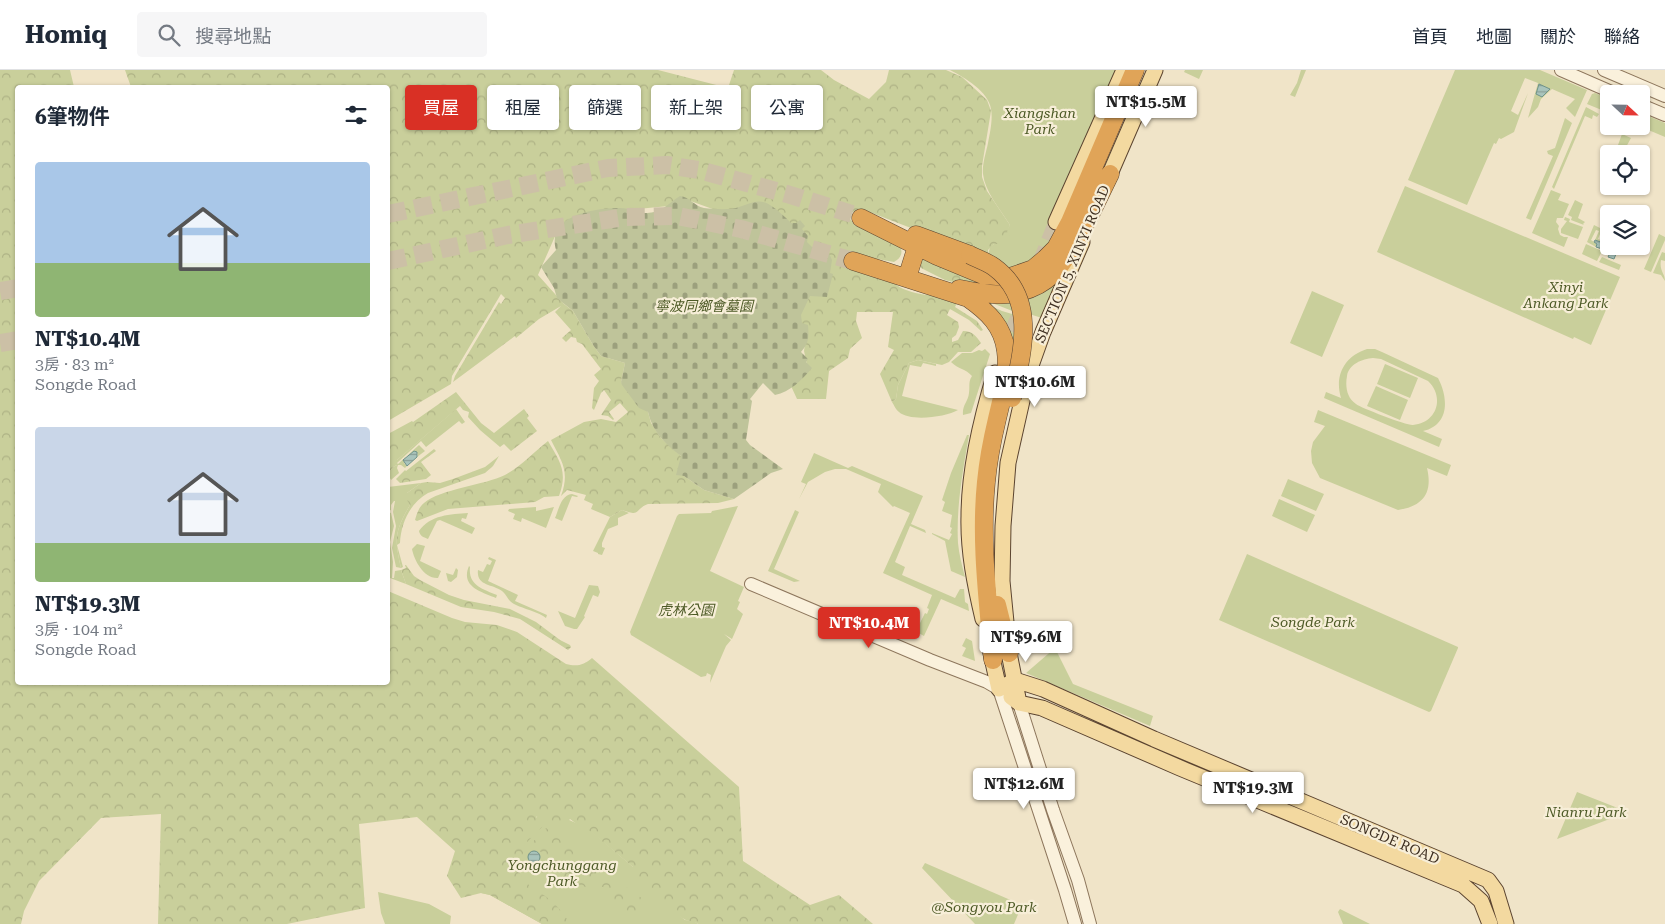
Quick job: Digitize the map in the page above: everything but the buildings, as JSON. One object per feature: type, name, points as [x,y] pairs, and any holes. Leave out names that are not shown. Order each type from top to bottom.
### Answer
[{"type":"highway","points":[[1001,656],[994,582],[992,526],[997,460],[1023,343],[1022,310],[1016,292],[1007,278],[990,264],[912,234],[856,216],[982,275],[997,277],[1010,278],[1033,269],[1056,248],[1070,222],[1135,70]]},
{"type":"highway","points":[[913,280],[988,294],[1018,293],[1043,282],[1053,274],[1066,258],[1110,174]]},
{"type":"highway","points":[[913,280],[917,246]]},
{"type":"highway","points":[[853,261],[968,298],[993,318],[1000,329],[1006,350],[1006,374],[991,445],[982,525],[1001,656]]},
{"type":"main road","points":[[1056,222],[1124,70]]},
{"type":"main road","name":"SECTION 5, XINYI ROAD","points":[[999,688],[1003,526],[1008,463],[1028,374],[1043,332],[1155,70]]},
{"type":"main road","name":"SECTION 5, XINYI ROAD","points":[[995,373],[980,432],[968,515],[970,546],[974,582],[1001,656],[1015,680],[1019,703]]},
{"type":"main road","points":[[999,688],[1015,680]]},
{"type":"main road","name":"SONGDE ROAD","points":[[1015,680],[1043,689],[1154,739],[1488,880],[1496,891],[1506,924]]},
{"type":"main road","name":"SONGDE ROAD","points":[[999,688],[1019,703],[1042,708],[1180,768],[1463,885],[1482,901],[1490,924]]},
{"type":"street","points":[[1562,70],[1600,87]]},
{"type":"street","points":[[1592,83],[1598,70]]},
{"type":"street","points":[[1604,70],[1665,96]]},
{"type":"street","points":[[1650,109],[1665,115]]},
{"type":"street","name":"SONGDE ROAD","points":[[751,584],[999,688]]},
{"type":"street","points":[[999,688],[1066,890],[1075,924]]},
{"type":"street","points":[[1019,703],[1053,810],[1078,880],[1090,924]]},
{"type":"green space","points":[[0,70],[70,70],[74,85],[15,85],[15,685],[390,685],[390,592],[452,618],[465,622],[497,625],[517,632],[566,664],[580,665],[592,658],[739,787],[743,861],[810,905],[839,895],[873,924],[698,924],[684,919],[671,910],[632,870],[633,867],[584,826],[578,825],[570,819],[559,833],[537,816],[536,818],[543,826],[526,843],[519,872],[529,885],[555,904],[570,924],[542,924],[490,895],[481,893],[461,898],[447,876],[455,851],[417,817],[359,824],[365,908],[287,924],[158,924],[161,814],[101,818],[39,881],[24,911],[21,924],[0,924]]},
{"type":"green space","points":[[125,70],[658,70],[716,85],[651,85],[651,130],[741,130],[741,85],[729,85],[734,70],[821,70],[834,80],[869,99],[886,82],[889,70],[946,70],[962,77],[987,100],[991,111],[982,177],[987,191],[1010,225],[1007,232],[1010,237],[1008,247],[994,244],[988,250],[988,255],[978,254],[867,211],[857,210],[851,213],[850,219],[855,225],[900,246],[900,256],[894,262],[866,257],[889,279],[905,290],[958,301],[955,307],[977,321],[983,330],[981,331],[969,320],[950,309],[947,315],[958,322],[959,327],[956,335],[952,338],[952,342],[958,340],[963,331],[966,331],[976,336],[981,343],[971,352],[958,352],[949,362],[942,365],[918,360],[909,363],[898,385],[896,399],[892,402],[880,374],[894,350],[888,347],[893,312],[857,312],[856,321],[862,338],[850,349],[848,358],[829,371],[826,399],[797,399],[791,386],[807,365],[804,351],[807,331],[796,318],[729,215],[685,199],[679,205],[586,214],[560,225],[538,275],[564,304],[573,311],[601,356],[625,363],[621,382],[648,412],[651,423],[661,438],[681,456],[684,476],[704,490],[734,499],[718,503],[648,504],[635,513],[622,510],[610,517],[591,509],[593,504],[584,500],[586,495],[567,490],[561,496],[565,480],[564,467],[551,440],[584,422],[601,419],[616,422],[628,412],[620,403],[609,412],[613,420],[608,416],[601,415],[611,400],[604,390],[594,410],[592,408],[594,388],[599,381],[594,375],[601,369],[582,344],[577,342],[576,338],[571,337],[566,342],[562,338],[571,330],[555,312],[561,306],[539,319],[516,338],[515,336],[453,382],[499,302],[501,304],[505,298],[501,294],[452,376],[451,384],[390,420],[390,85],[130,85]]},
{"type":"green space","name":"Xiangshan Park","points":[[950,70],[1116,70],[1062,224],[1056,235],[1033,262],[1003,270],[988,255],[990,247],[994,244],[999,244],[1010,225],[984,181],[984,162],[991,126],[991,109],[981,91],[969,81]]},
{"type":"green space","points":[[1185,70],[1203,70],[1199,79],[1184,72]]},
{"type":"green space","points":[[1301,70],[1306,70],[1295,97],[1290,95],[1297,83]]},
{"type":"green space","points":[[1455,70],[1540,70],[1587,90],[1575,117],[1566,108],[1575,99],[1552,89],[1541,99],[1538,107],[1528,118],[1538,83],[1525,78],[1511,111],[1518,115],[1528,93],[1514,132],[1501,139],[1499,138],[1496,144],[1494,143],[1467,205],[1408,180]]},
{"type":"green space","points":[[1592,94],[1600,95],[1600,109],[1587,104]]},
{"type":"green space","points":[[1586,107],[1599,114],[1597,117],[1593,115],[1592,119],[1585,116],[1554,189],[1552,187]]},
{"type":"green space","points":[[1650,117],[1665,123],[1665,137],[1650,131]]},
{"type":"green space","points":[[1565,118],[1572,123],[1531,220],[1526,218],[1553,156],[1548,154],[1547,151],[1555,148]]},
{"type":"green space","points":[[1622,135],[1631,138],[1627,145],[1618,145]]},
{"type":"green space","name":"Xinyi Ankang Park","points":[[1405,186],[1620,277],[1591,345],[1574,337],[1573,339],[1377,252]]},
{"type":"green space","points":[[1551,190],[1561,194],[1558,200],[1569,204],[1563,218],[1557,218],[1556,222],[1559,226],[1560,235],[1568,237],[1564,247],[1532,233]]},
{"type":"green space","name":"寧波同鄉會墓園","points":[[680,196],[701,207],[712,209],[733,209],[753,202],[766,203],[776,209],[791,223],[796,223],[800,220],[805,226],[802,229],[808,236],[807,242],[813,248],[828,251],[832,260],[830,273],[833,274],[827,297],[810,296],[801,315],[802,323],[808,325],[808,340],[801,352],[808,359],[806,362],[812,368],[800,381],[786,391],[775,395],[763,383],[750,399],[752,401],[746,440],[783,469],[771,473],[734,499],[704,490],[684,476],[676,475],[681,456],[660,437],[648,412],[639,408],[622,385],[625,363],[601,356],[573,311],[557,298],[554,288],[541,267],[556,250],[555,238],[558,229],[565,221],[586,212],[610,208],[624,208],[643,213],[654,212]]},
{"type":"green space","points":[[1575,200],[1583,204],[1578,218],[1585,222],[1584,225],[1571,220],[1572,217],[1568,215]]},
{"type":"green space","points":[[1565,217],[1570,219],[1569,222],[1583,227],[1578,239],[1561,233],[1561,229],[1567,221],[1564,220]]},
{"type":"green space","points":[[1594,225],[1600,228],[1598,239],[1600,242],[1595,240],[1599,231],[1596,230],[1591,240],[1597,244],[1596,247],[1587,242]]},
{"type":"green space","points":[[1659,234],[1665,237],[1651,272],[1644,269]]},
{"type":"green space","points":[[1586,244],[1600,250],[1597,261],[1582,254]]},
{"type":"green space","points":[[1662,252],[1665,253],[1665,261],[1661,260],[1661,269],[1665,281],[1661,275],[1653,273]]},
{"type":"green space","points":[[1602,257],[1621,265],[1619,270],[1599,262]]},
{"type":"green space","points":[[924,258],[1002,280],[1007,289],[980,289],[945,280],[921,268],[920,262]]},
{"type":"green space","points":[[1058,278],[1042,318],[1026,313],[1022,298]]},
{"type":"green space","points":[[1312,291],[1344,305],[1322,357],[1290,343]]},
{"type":"green space","points":[[1015,300],[1015,312],[992,303],[991,306],[1019,316],[1009,374],[983,301]]},
{"type":"green space","points":[[985,349],[990,354],[971,413],[963,415],[972,376],[951,362],[962,353],[972,353]]},
{"type":"green space","points":[[1375,349],[1438,378],[1444,394],[1444,410],[1438,423],[1432,428],[1423,431],[1442,439],[1439,447],[1324,398],[1326,392],[1341,398],[1339,390],[1340,374],[1347,362],[1359,352]],"holes":[[[1381,359],[1428,381],[1433,387],[1436,394],[1436,408],[1428,420],[1409,425],[1366,409],[1351,399],[1347,392],[1346,384],[1350,368],[1365,360]]]},
{"type":"green space","points":[[918,360],[936,364],[936,366],[923,363],[921,367],[910,365],[902,396],[958,410],[952,413],[919,418],[904,415],[897,410],[892,402],[896,399],[898,385],[909,363]]},
{"type":"green space","points":[[1385,364],[1418,378],[1410,398],[1377,384]]},
{"type":"green space","points":[[1376,386],[1408,400],[1400,420],[1367,406]]},
{"type":"green space","points":[[456,392],[481,423],[494,433],[524,409],[529,416],[527,418],[537,431],[511,451],[504,444],[500,447],[480,430],[468,417],[469,412],[463,410],[460,406],[397,460],[397,465],[390,471],[390,433],[413,422]]},
{"type":"green space","points":[[456,409],[465,422],[462,424],[459,421],[426,447],[421,441],[397,463],[397,460]]},
{"type":"green space","points":[[1318,410],[1451,465],[1447,476],[1427,468],[1429,485],[1424,497],[1414,505],[1398,510],[1320,478],[1312,463],[1311,451],[1313,442],[1325,426],[1314,422]]},
{"type":"green space","points":[[967,435],[969,435],[960,489],[958,516],[958,543],[965,577],[951,571],[945,541],[932,533],[949,540],[952,534],[950,533],[952,528],[950,527],[952,515],[942,511],[945,502],[942,500]]},
{"type":"green space","points":[[548,441],[563,473],[559,496],[544,497],[535,502],[448,509],[417,521],[415,520],[421,506],[431,498],[505,475],[522,464]]},
{"type":"green space","points":[[419,445],[425,451],[417,457],[418,454],[414,451],[407,456]]},
{"type":"green space","points":[[434,449],[436,451],[421,462],[431,475],[426,479],[400,483],[396,479],[405,470]]},
{"type":"green space","points":[[814,453],[848,468],[852,466],[923,496],[911,524],[925,530],[926,533],[910,526],[895,562],[905,567],[902,575],[955,598],[960,589],[964,589],[965,602],[968,604],[969,611],[941,599],[924,636],[915,631],[925,613],[927,614],[929,609],[927,608],[932,595],[883,573],[910,513],[893,507],[878,492],[881,484],[846,469],[835,469],[825,472],[808,482],[799,499],[806,484],[801,482]]},
{"type":"green space","points":[[499,456],[493,466],[485,473],[428,493],[416,502],[408,514],[402,528],[400,543],[397,545],[399,528],[410,505],[405,497],[407,493],[421,483],[440,483],[485,467]]},
{"type":"green space","points":[[404,459],[404,463],[407,466],[405,468],[398,465],[399,473],[391,480],[390,471],[397,463]]},
{"type":"green space","points":[[1288,479],[1324,494],[1316,511],[1281,496]]},
{"type":"green space","points":[[421,483],[407,493],[410,505],[397,535],[397,549],[401,568],[396,567],[392,548],[396,526],[393,512],[395,501],[391,505],[391,510],[390,487]]},
{"type":"green space","points":[[572,494],[578,496],[572,496],[562,521],[555,518],[565,497]]},
{"type":"green space","points":[[1279,499],[1315,515],[1307,532],[1272,516]]},
{"type":"green space","name":"虎林公園","points":[[738,506],[710,571],[744,587],[737,609],[743,614],[732,639],[724,634],[731,640],[726,646],[710,683],[711,675],[707,673],[706,676],[701,677],[631,635],[630,632],[677,516],[679,514],[711,513],[712,511]]},
{"type":"green space","points":[[536,507],[536,511],[554,507],[546,528],[522,518],[521,522],[513,519],[515,514],[508,511],[509,509]]},
{"type":"green space","points":[[622,510],[629,513],[618,518],[618,525],[608,529],[602,543],[602,547],[605,548],[602,555],[593,551],[610,517]]},
{"type":"green space","points":[[795,510],[799,512],[774,569],[800,581],[794,582],[768,571]]},
{"type":"green space","points":[[390,513],[394,526],[390,542]]},
{"type":"green space","points":[[468,513],[466,519],[462,518],[461,521],[475,528],[472,534],[440,520],[437,521],[428,539],[419,533],[429,522],[441,516]]},
{"type":"green space","points":[[390,542],[393,562],[392,578],[394,578],[395,571],[401,570],[406,584],[390,578]]},
{"type":"green space","points":[[417,544],[425,546],[420,561],[441,571],[438,578],[428,575],[420,568],[412,549]]},
{"type":"green space","points":[[397,545],[403,567],[401,568],[399,558]]},
{"type":"green space","name":"Songde Park","points":[[1247,554],[1458,647],[1431,711],[1429,712],[1219,620]]},
{"type":"green space","points":[[489,557],[496,560],[488,581],[518,595],[515,601],[547,615],[546,618],[513,603],[505,593],[482,582],[478,575],[478,570],[483,572],[487,564],[490,565],[492,561],[488,559]]},
{"type":"green space","points":[[405,565],[414,576],[449,595],[464,600],[510,609],[536,622],[571,647],[568,650],[520,619],[494,612],[461,607],[406,584],[401,570],[406,568]]},
{"type":"green space","points":[[469,566],[471,578],[477,586],[497,595],[496,598],[479,591],[470,584],[467,579]]},
{"type":"green space","points":[[456,568],[458,570],[457,577],[451,582],[448,581],[446,573],[453,575]]},
{"type":"green space","points":[[589,585],[598,586],[600,592],[598,597],[593,595],[585,617],[577,629],[565,626],[558,611],[575,618]]},
{"type":"green space","points":[[966,638],[972,641],[975,661],[962,656],[966,648],[962,646]]},
{"type":"green space","points":[[1055,648],[1073,684],[1153,716],[1150,726],[1026,673]]},
{"type":"green space","name":"Nianru Park","points":[[1577,792],[1628,812],[1557,839]]},
{"type":"green space","name":"Yongchunggang Park","points":[[544,807],[584,825],[633,867],[661,900],[685,920],[694,921],[698,924],[542,924],[490,895],[481,893]]},
{"type":"green space","points":[[546,828],[599,867],[588,888],[550,873],[530,871],[533,865],[538,864],[542,859],[542,853],[537,849],[528,852],[526,857],[528,862],[523,865],[529,846]]},
{"type":"green space","name":"@Songyou Park","points":[[925,863],[1022,905],[1014,924],[975,924],[922,868]]},
{"type":"green space","points":[[605,872],[647,902],[633,919],[601,896],[605,888],[598,885]]},
{"type":"green space","points":[[378,892],[429,904],[451,916],[450,924],[385,924],[381,913]]},
{"type":"green space","points":[[1340,909],[1370,924],[1343,924],[1338,912]]},
{"type":"water","points":[[1539,84],[1550,89],[1542,97],[1536,94]]},
{"type":"water","points":[[1595,240],[1600,242],[1600,248],[1596,247],[1597,244],[1594,242]]},
{"type":"water","points":[[1609,255],[1616,255],[1614,259],[1608,257]]},
{"type":"water","points":[[414,451],[417,452],[417,457],[407,466],[403,460]]},
{"type":"water","points":[[534,851],[540,857],[534,863],[528,857]]},
{"type":"tunnel","points":[[390,214],[608,168],[667,165],[699,170],[852,214]]},
{"type":"tunnel","points":[[390,261],[508,235],[625,217],[678,216],[741,229],[853,261]]},
{"type":"tunnel","points":[[1040,262],[1056,222]]},
{"type":"tunnel","points":[[0,291],[15,288]]},
{"type":"tunnel","points":[[1003,353],[1022,307]]},
{"type":"tunnel","points":[[0,343],[15,340]]}]
